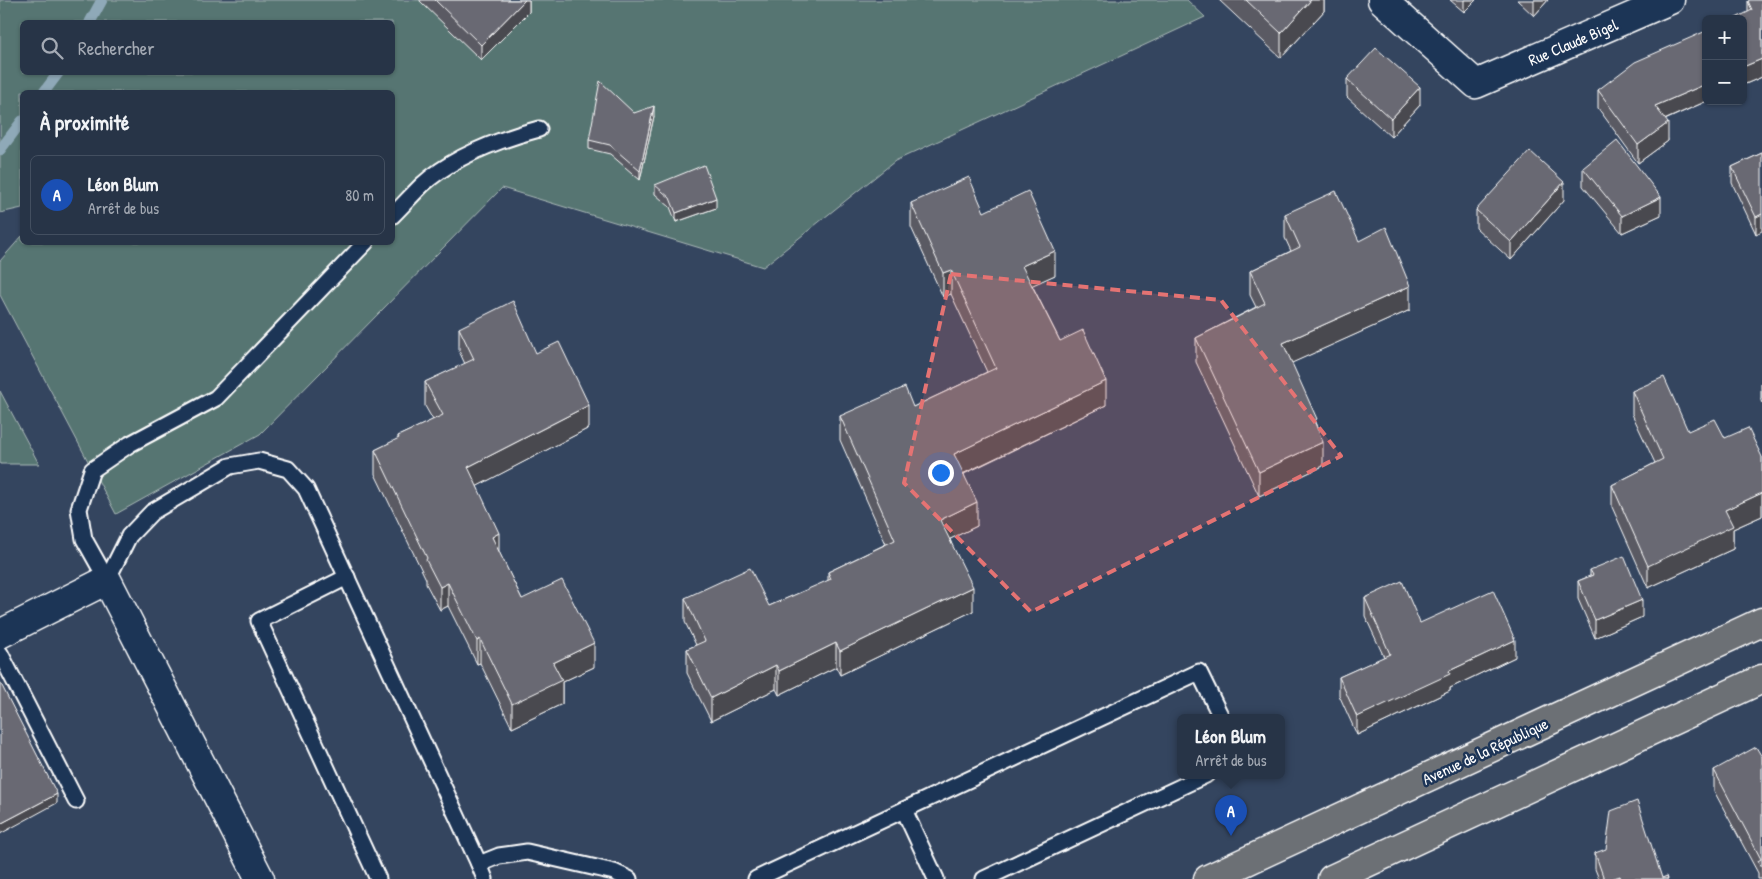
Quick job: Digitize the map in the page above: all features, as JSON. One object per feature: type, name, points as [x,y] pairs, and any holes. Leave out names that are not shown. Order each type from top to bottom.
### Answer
[{"type":"main road","name":"Avenue de la République","points":[[1208,879],[1762,622]]},
{"type":"main road","points":[[1332,879],[1762,679]]},
{"type":"street","name":"Rue Claude Bigel","points":[[1382,0],[1476,84],[1670,0]]},
{"type":"street","points":[[0,634],[107,580],[260,879]]},
{"type":"lane","points":[[395,213],[423,184],[464,156],[503,139],[539,128]]},
{"type":"lane","points":[[107,580],[84,539],[79,508],[92,470],[130,444],[216,398],[363,245]]},
{"type":"lane","points":[[107,580],[129,536],[152,512],[230,466],[259,461],[288,469],[306,489],[485,879]]},
{"type":"lane","points":[[347,577],[259,621],[378,879]]},
{"type":"lane","points":[[0,653],[76,801]]},
{"type":"lane","points":[[756,879],[1199,672],[1220,714]]},
{"type":"lane","points":[[984,879],[1197,779]]},
{"type":"lane","points":[[904,810],[935,876],[919,879]]},
{"type":"lane","points":[[479,864],[499,856],[526,852],[614,872],[629,879]]},
{"type":"highlighted area","points":[[951,274],[1221,300],[1341,456],[1031,612],[904,483]]},
{"type":"green space","points":[[0,0],[1187,0],[1205,17],[895,161],[763,267],[502,188],[260,434],[116,514],[0,295],[0,261],[20,238],[20,245],[395,245],[395,90],[20,90],[20,208],[0,213]]},
{"type":"green space","points":[[0,391],[39,464],[0,464]]},
{"type":"building","points":[[435,0],[525,0],[481,45]]},
{"type":"building","points":[[1246,0],[1311,0],[1281,33]]},
{"type":"building","points":[[1762,0],[1762,59],[1747,65],[1747,15],[1742,15],[1752,10],[1748,1]]},
{"type":"building","points":[[1702,33],[1702,86],[1655,106],[1668,123],[1638,145],[1598,90],[1635,62]]},
{"type":"building","points":[[1376,48],[1420,87],[1391,119],[1347,79]]},
{"type":"building","points":[[600,81],[634,113],[654,106],[640,171],[610,145],[589,140]]},
{"type":"building","points":[[1617,140],[1661,197],[1622,216],[1583,168]]},
{"type":"building","points":[[1530,151],[1564,182],[1511,242],[1476,210]]},
{"type":"building","points":[[1762,153],[1762,214],[1756,217],[1732,167]]},
{"type":"building","points":[[704,165],[716,198],[676,213],[670,198],[655,185]]},
{"type":"building","points":[[969,177],[984,212],[1028,191],[1055,251],[1022,266],[1060,341],[1083,330],[1106,381],[954,454],[977,502],[940,520],[973,587],[840,651],[836,643],[779,671],[776,665],[711,698],[687,649],[705,641],[685,598],[750,568],[769,606],[831,579],[828,572],[895,540],[840,416],[905,387],[913,407],[996,368],[951,270],[943,273],[911,203]]},
{"type":"building","points":[[1336,191],[1359,241],[1386,227],[1410,286],[1283,343],[1317,419],[1314,421],[1323,442],[1259,472],[1196,338],[1265,303],[1250,271],[1300,247],[1285,214]]},
{"type":"building","points":[[513,301],[536,353],[559,342],[589,405],[468,467],[499,533],[492,537],[522,599],[562,580],[594,643],[553,663],[562,680],[512,704],[480,639],[477,641],[448,583],[440,587],[375,450],[399,438],[398,436],[443,415],[425,382],[474,359],[459,328]]},
{"type":"building","points":[[1664,377],[1688,431],[1715,419],[1725,438],[1748,428],[1762,457],[1762,493],[1725,510],[1733,526],[1648,566],[1612,485],[1663,459],[1632,391]]},
{"type":"building","points":[[1624,556],[1642,600],[1595,620],[1578,581],[1593,575],[1590,570]]},
{"type":"building","points":[[1402,581],[1420,623],[1493,590],[1515,640],[1449,671],[1450,674],[1357,717],[1339,677],[1390,654],[1365,598]]},
{"type":"building","points":[[0,682],[57,794],[0,824]]},
{"type":"building","points":[[1756,747],[1762,757],[1762,868],[1758,861],[1761,859],[1714,770]]},
{"type":"building","points":[[1637,801],[1662,878],[1667,876],[1668,879],[1621,879],[1620,876],[1604,879],[1595,853],[1606,849],[1611,811]]},
{"type":"waterway","points":[[91,20],[102,0]]},
{"type":"waterway","points":[[46,90],[57,75]]},
{"type":"waterway","points":[[0,150],[20,124]]},
{"type":"place","name":"Léon Blum","points":[[1231,836]]}]
